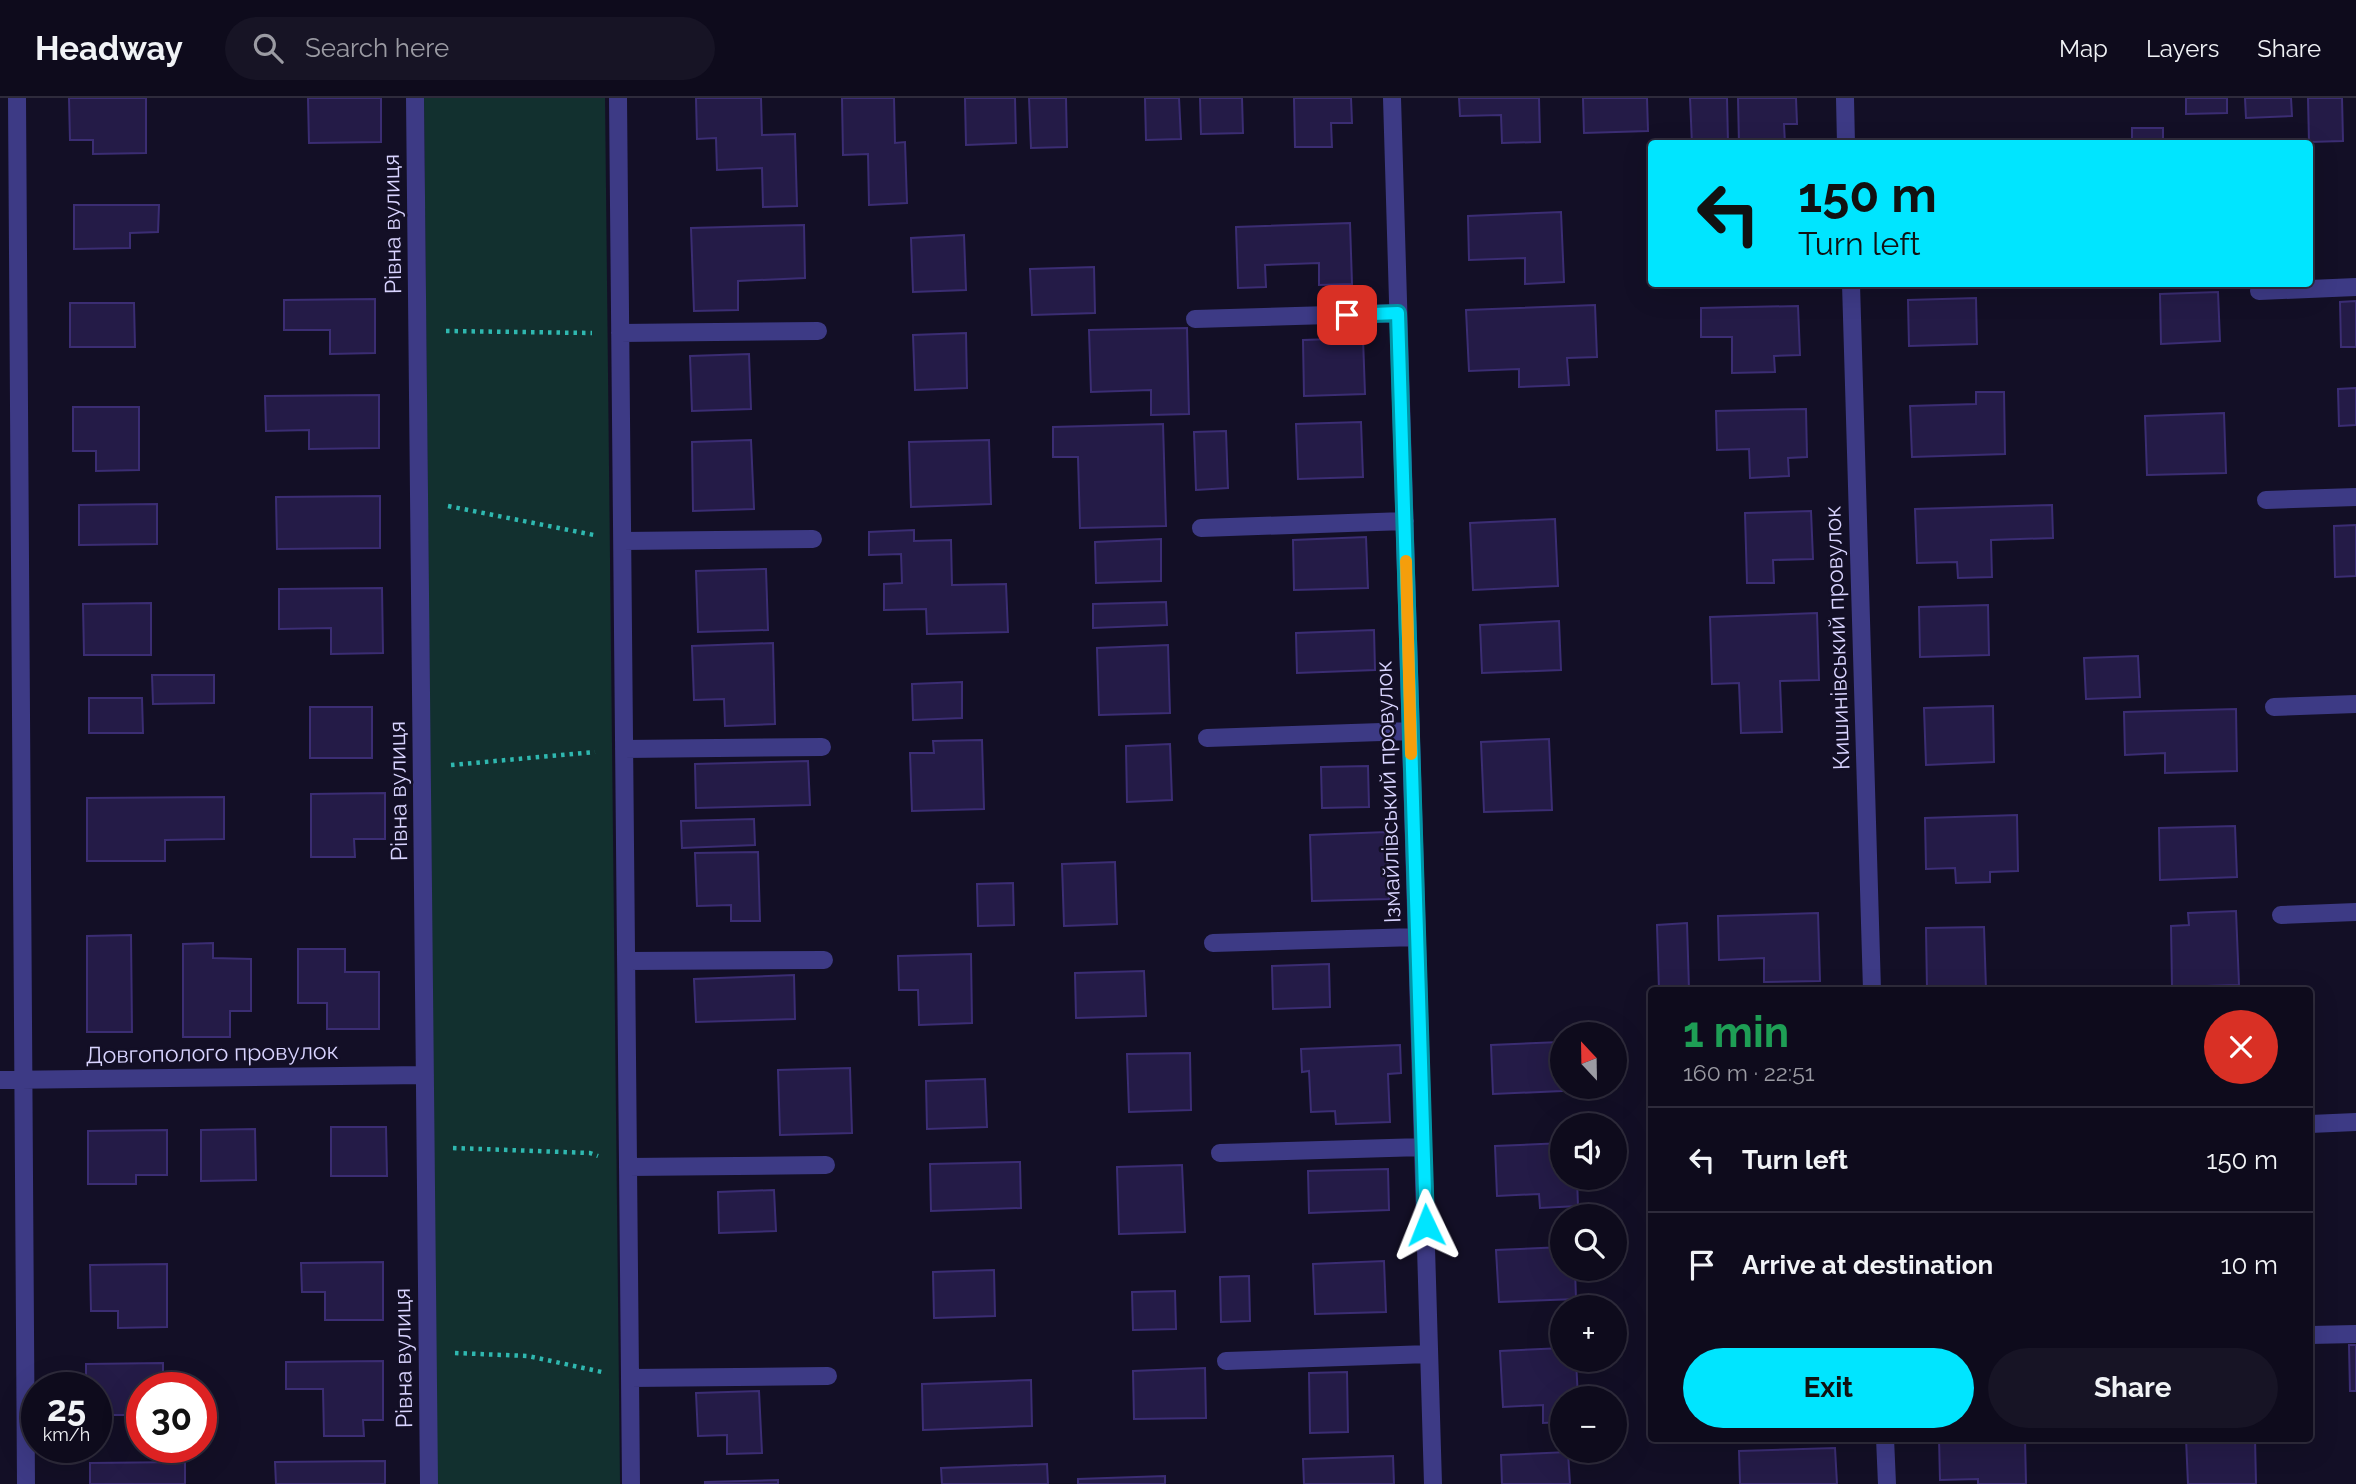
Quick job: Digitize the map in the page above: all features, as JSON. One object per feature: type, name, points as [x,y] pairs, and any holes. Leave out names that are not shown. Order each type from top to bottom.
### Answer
[{"type":"street","points":[[18,98],[26,1484]]},
{"type":"street","name":"Рівна вулиця","points":[[415,98],[429,1484]]},
{"type":"street","points":[[618,98],[631,1484]]},
{"type":"street","name":"Ізмайлівський провулок","points":[[1392,98],[1433,1484]]},
{"type":"street","points":[[1845,98],[1846,140]]},
{"type":"street","name":"Кишинівський провулок","points":[[1850,287],[1872,987]]},
{"type":"street","points":[[2259,291],[2356,287]]},
{"type":"street","points":[[1195,319],[1398,313]]},
{"type":"street","points":[[620,333],[818,331]]},
{"type":"street","points":[[2266,500],[2356,497]]},
{"type":"street","points":[[1201,528],[1405,521]]},
{"type":"street","points":[[622,541],[813,539]]},
{"type":"street","points":[[2274,707],[2356,704]]},
{"type":"street","points":[[1207,738],[1410,731]]},
{"type":"street","points":[[624,749],[822,747]]},
{"type":"street","points":[[2281,915],[2356,912]]},
{"type":"street","points":[[1213,943],[1417,937]]},
{"type":"street","points":[[626,961],[824,960]]},
{"type":"street","name":"Довгополого провулок","points":[[0,1080],[425,1075]]},
{"type":"street","points":[[2313,1124],[2356,1122]]},
{"type":"street","points":[[1220,1153],[1423,1147]]},
{"type":"street","points":[[628,1167],[826,1165]]},
{"type":"street","points":[[2313,1335],[2356,1334]]},
{"type":"street","points":[[1226,1361],[1429,1354]]},
{"type":"street","points":[[630,1378],[828,1376]]},
{"type":"street","points":[[1885,1442],[1887,1484]]},
{"type":"path","points":[[418,331],[620,333]]},
{"type":"path","points":[[419,499],[622,541]]},
{"type":"path","points":[[422,767],[624,749]]},
{"type":"path","points":[[425,1147],[590,1153],[628,1167]]},
{"type":"path","points":[[427,1352],[528,1356],[630,1378]]},
{"type":"green space","points":[[424,98],[605,98],[620,1484],[437,1484]]},
{"type":"building","points":[[69,98],[146,98],[146,153],[93,154],[93,140],[70,140]]},
{"type":"building","points":[[308,98],[381,98],[381,142],[309,143]]},
{"type":"building","points":[[696,98],[761,98],[762,135],[795,134],[797,206],[763,207],[762,168],[717,170],[716,138],[697,139]]},
{"type":"building","points":[[842,98],[894,98],[895,143],[905,142],[907,203],[869,205],[868,154],[843,155]]},
{"type":"building","points":[[965,98],[1015,98],[1016,143],[966,145]]},
{"type":"building","points":[[1029,98],[1066,98],[1067,147],[1031,148]]},
{"type":"building","points":[[1145,98],[1179,98],[1181,139],[1146,140]]},
{"type":"building","points":[[1200,98],[1242,98],[1243,133],[1201,134]]},
{"type":"building","points":[[1294,98],[1351,98],[1352,123],[1331,123],[1332,147],[1295,147]]},
{"type":"building","points":[[1459,98],[1539,98],[1540,142],[1502,143],[1501,115],[1460,116]]},
{"type":"building","points":[[1583,98],[1647,98],[1648,131],[1584,133]]},
{"type":"building","points":[[1690,98],[1727,98],[1728,140],[1692,140]]},
{"type":"building","points":[[1738,98],[1796,98],[1797,124],[1784,124],[1785,140],[1739,140]]},
{"type":"building","points":[[2186,98],[2227,98],[2227,113],[2186,114]]},
{"type":"building","points":[[2245,98],[2291,98],[2292,116],[2246,118]]},
{"type":"building","points":[[2308,98],[2342,98],[2343,141],[2309,140]]},
{"type":"building","points":[[2132,128],[2163,128],[2163,140],[2132,140]]},
{"type":"building","points":[[74,205],[159,205],[158,232],[130,233],[130,248],[74,249]]},
{"type":"building","points":[[1561,212],[1564,282],[1525,284],[1525,258],[1469,260],[1468,216]]},
{"type":"building","points":[[1350,223],[1352,284],[1319,285],[1319,263],[1265,265],[1266,287],[1238,288],[1236,227]]},
{"type":"building","points":[[804,225],[805,278],[738,281],[738,310],[694,311],[691,228]]},
{"type":"building","points":[[964,235],[966,290],[913,292],[911,238]]},
{"type":"building","points":[[1094,267],[1095,313],[1032,315],[1030,269]]},
{"type":"building","points":[[2218,292],[2220,341],[2161,344],[2160,294]]},
{"type":"building","points":[[1976,298],[1977,344],[1909,346],[1908,300]]},
{"type":"building","points":[[375,299],[375,353],[330,354],[330,330],[284,330],[284,300]]},
{"type":"building","points":[[2356,301],[2356,347],[2341,347],[2340,302]]},
{"type":"building","points":[[70,303],[134,303],[135,347],[70,347]]},
{"type":"building","points":[[1595,305],[1597,357],[1567,358],[1569,385],[1519,387],[1519,369],[1469,371],[1466,310]]},
{"type":"building","points":[[1798,306],[1800,355],[1774,356],[1775,372],[1732,373],[1732,337],[1701,337],[1701,308]]},
{"type":"building","points":[[1187,328],[1189,414],[1151,415],[1151,390],[1091,392],[1089,330]]},
{"type":"building","points":[[966,333],[967,388],[915,390],[913,335]]},
{"type":"building","points":[[1363,338],[1365,394],[1304,396],[1303,340]]},
{"type":"building","points":[[749,354],[751,409],[692,411],[690,356]]},
{"type":"building","points":[[2356,388],[2356,425],[2339,426],[2338,389]]},
{"type":"building","points":[[1976,392],[2004,392],[2005,454],[1912,457],[1910,406],[1976,404]]},
{"type":"building","points":[[379,395],[379,448],[309,449],[309,430],[266,431],[265,396]]},
{"type":"building","points":[[73,407],[139,407],[139,470],[96,471],[96,451],[73,451]]},
{"type":"building","points":[[1806,409],[1807,457],[1788,458],[1789,476],[1750,478],[1749,449],[1717,450],[1716,411]]},
{"type":"building","points":[[2224,413],[2226,473],[2147,475],[2145,416]]},
{"type":"building","points":[[1361,422],[1363,477],[1298,479],[1296,424]]},
{"type":"building","points":[[1163,424],[1166,526],[1080,528],[1078,457],[1053,457],[1053,427]]},
{"type":"building","points":[[1226,431],[1228,488],[1196,490],[1194,432]]},
{"type":"building","points":[[751,440],[754,509],[693,511],[692,442]]},
{"type":"building","points":[[989,440],[991,504],[911,507],[909,442]]},
{"type":"building","points":[[380,496],[380,548],[277,549],[276,497]]},
{"type":"building","points":[[157,504],[157,544],[79,545],[79,505]]},
{"type":"building","points":[[2052,505],[2053,538],[1991,540],[1992,577],[1958,578],[1957,562],[1917,563],[1915,509]]},
{"type":"building","points":[[1811,511],[1813,559],[1773,560],[1774,583],[1747,583],[1745,513]]},
{"type":"building","points":[[1555,519],[1558,586],[1473,590],[1470,523]]},
{"type":"building","points":[[2356,525],[2356,576],[2335,577],[2334,526]]},
{"type":"building","points":[[914,530],[914,541],[951,540],[952,585],[1006,584],[1008,632],[927,634],[926,609],[884,610],[884,584],[902,583],[901,554],[869,555],[869,532]]},
{"type":"building","points":[[1366,537],[1368,588],[1294,590],[1293,540]]},
{"type":"building","points":[[1161,539],[1161,581],[1096,583],[1095,542]]},
{"type":"building","points":[[766,569],[768,630],[698,632],[696,571]]},
{"type":"building","points":[[382,588],[383,653],[331,654],[331,628],[279,629],[279,589]]},
{"type":"building","points":[[1166,602],[1167,625],[1093,628],[1093,604]]},
{"type":"building","points":[[151,603],[151,655],[84,655],[83,604]]},
{"type":"building","points":[[1988,605],[1989,655],[1920,657],[1919,607]]},
{"type":"building","points":[[1817,613],[1819,680],[1780,681],[1782,732],[1741,733],[1739,683],[1712,684],[1710,617]]},
{"type":"building","points":[[1559,621],[1561,670],[1482,673],[1480,625]]},
{"type":"building","points":[[1374,630],[1375,670],[1297,673],[1296,633]]},
{"type":"building","points":[[773,643],[775,724],[725,726],[724,699],[694,700],[692,646]]},
{"type":"building","points":[[1168,645],[1170,713],[1099,715],[1097,648]]},
{"type":"building","points":[[2138,656],[2140,697],[2086,699],[2084,658]]},
{"type":"building","points":[[152,675],[214,675],[214,703],[153,704]]},
{"type":"building","points":[[962,682],[962,718],[913,720],[912,684]]},
{"type":"building","points":[[89,698],[142,698],[143,733],[89,733]]},
{"type":"building","points":[[1993,706],[1994,762],[1926,765],[1924,708]]},
{"type":"building","points":[[310,707],[372,707],[372,758],[310,758]]},
{"type":"building","points":[[2236,709],[2237,771],[2165,773],[2165,753],[2125,755],[2124,712]]},
{"type":"building","points":[[1549,739],[1552,810],[1484,812],[1481,742]]},
{"type":"building","points":[[982,740],[984,809],[912,811],[910,753],[934,753],[933,741]]},
{"type":"building","points":[[1170,744],[1172,800],[1127,802],[1126,746]]},
{"type":"building","points":[[808,761],[810,805],[696,808],[695,764]]},
{"type":"building","points":[[1368,766],[1369,807],[1322,808],[1321,767]]},
{"type":"building","points":[[385,793],[385,839],[354,839],[355,857],[311,857],[311,794]]},
{"type":"building","points":[[224,797],[224,839],[165,840],[165,861],[87,861],[87,798]]},
{"type":"building","points":[[2017,815],[2018,871],[1990,872],[1990,882],[1956,883],[1955,868],[1926,869],[1925,818]]},
{"type":"building","points":[[754,819],[755,845],[682,848],[681,821]]},
{"type":"building","points":[[2235,826],[2237,877],[2160,880],[2159,828]]},
{"type":"building","points":[[1387,832],[1389,899],[1312,901],[1310,835]]},
{"type":"building","points":[[758,852],[760,921],[731,921],[731,905],[697,906],[695,853]]},
{"type":"building","points":[[1115,862],[1117,924],[1064,926],[1062,864]]},
{"type":"building","points":[[1013,883],[1014,925],[978,926],[977,884]]},
{"type":"building","points":[[2236,911],[2239,985],[2172,987],[2171,926],[2189,925],[2188,913]]},
{"type":"building","points":[[1818,913],[1820,981],[1764,982],[1764,958],[1719,960],[1718,916]]},
{"type":"building","points":[[1687,923],[1689,987],[1659,987],[1657,925]]},
{"type":"building","points":[[1984,927],[1986,987],[1927,987],[1926,928]]},
{"type":"building","points":[[131,935],[132,1032],[87,1032],[87,936]]},
{"type":"building","points":[[213,943],[213,958],[251,959],[251,1011],[230,1011],[230,1037],[183,1037],[183,944]]},
{"type":"building","points":[[298,949],[345,949],[345,972],[379,972],[379,1029],[327,1029],[327,1003],[298,1003]]},
{"type":"building","points":[[971,954],[972,1023],[919,1025],[918,990],[899,990],[898,956]]},
{"type":"building","points":[[1329,964],[1330,1007],[1273,1009],[1272,966]]},
{"type":"building","points":[[1144,971],[1146,1016],[1076,1018],[1075,973]]},
{"type":"building","points":[[794,975],[795,1019],[696,1022],[694,979]]},
{"type":"building","points":[[1550,1042],[1550,1092],[1493,1094],[1491,1045]]},
{"type":"building","points":[[1400,1045],[1401,1073],[1388,1074],[1390,1122],[1336,1124],[1335,1111],[1311,1112],[1309,1071],[1302,1072],[1301,1049]]},
{"type":"building","points":[[1190,1053],[1191,1110],[1129,1112],[1127,1054]]},
{"type":"building","points":[[850,1068],[852,1133],[780,1135],[778,1070]]},
{"type":"building","points":[[985,1079],[987,1127],[927,1129],[926,1081]]},
{"type":"building","points":[[331,1127],[386,1127],[387,1176],[331,1176]]},
{"type":"building","points":[[255,1129],[256,1180],[201,1181],[201,1130]]},
{"type":"building","points":[[167,1130],[167,1175],[136,1175],[136,1184],[88,1184],[88,1131]]},
{"type":"building","points":[[1550,1144],[1550,1190],[1577,1190],[1578,1204],[1550,1204],[1550,1207],[1540,1208],[1539,1194],[1497,1196],[1495,1146]]},
{"type":"building","points":[[1020,1162],[1021,1208],[931,1211],[930,1164]]},
{"type":"building","points":[[1182,1165],[1185,1232],[1119,1234],[1117,1167]]},
{"type":"building","points":[[1388,1169],[1389,1210],[1309,1213],[1308,1171]]},
{"type":"building","points":[[774,1190],[776,1231],[719,1233],[718,1192]]},
{"type":"building","points":[[1550,1248],[1550,1281],[1575,1281],[1576,1295],[1550,1295],[1550,1300],[1499,1302],[1496,1250]]},
{"type":"building","points":[[1384,1261],[1386,1312],[1315,1314],[1313,1264]]},
{"type":"building","points":[[383,1262],[383,1320],[325,1320],[325,1292],[302,1292],[301,1263]]},
{"type":"building","points":[[167,1264],[167,1327],[118,1328],[118,1311],[91,1311],[90,1265]]},
{"type":"building","points":[[994,1270],[995,1316],[934,1318],[933,1272]]},
{"type":"building","points":[[1249,1276],[1250,1321],[1221,1322],[1220,1277]]},
{"type":"building","points":[[1175,1291],[1176,1329],[1133,1330],[1132,1292]]},
{"type":"building","points":[[2349,1345],[2356,1345],[2356,1391],[2350,1391]]},
{"type":"building","points":[[1550,1349],[1550,1372],[1577,1372],[1577,1386],[1550,1386],[1550,1423],[1543,1423],[1543,1405],[1503,1407],[1500,1351]]},
{"type":"building","points":[[383,1361],[383,1420],[363,1420],[364,1436],[324,1436],[323,1389],[286,1389],[286,1362]]},
{"type":"building","points":[[163,1363],[163,1372],[126,1372],[126,1415],[112,1415],[112,1372],[86,1372],[86,1364]]},
{"type":"building","points":[[1205,1368],[1206,1418],[1134,1419],[1133,1371]]},
{"type":"building","points":[[1347,1372],[1348,1432],[1310,1433],[1309,1373]]},
{"type":"building","points":[[1031,1380],[1032,1426],[923,1430],[922,1384]]},
{"type":"building","points":[[759,1391],[762,1453],[727,1454],[727,1435],[698,1436],[696,1393]]},
{"type":"building","points":[[1939,1442],[2025,1442],[2026,1484],[1978,1484],[1978,1479],[1940,1480]]},
{"type":"building","points":[[2186,1442],[2255,1442],[2256,1484],[2188,1484]]},
{"type":"building","points":[[1835,1448],[1837,1484],[1740,1484],[1739,1451]]},
{"type":"building","points":[[1550,1453],[1550,1463],[1569,1463],[1570,1484],[1502,1484],[1501,1455]]},
{"type":"building","points":[[1393,1456],[1394,1484],[1304,1484],[1303,1459]]},
{"type":"building","points":[[385,1461],[385,1484],[276,1484],[275,1462]]},
{"type":"building","points":[[90,1463],[185,1463],[185,1484],[90,1484]]},
{"type":"building","points":[[1047,1464],[1048,1484],[942,1484],[941,1468]]},
{"type":"building","points":[[1165,1476],[1165,1484],[1078,1484],[1078,1479]]},
{"type":"building","points":[[778,1480],[778,1484],[705,1484],[705,1482]]},
{"type":"slow traffic","points":[[1406,561],[1411,754]]},
{"type":"route","points":[[1347,315],[1398,313],[1426,1225]]}]
